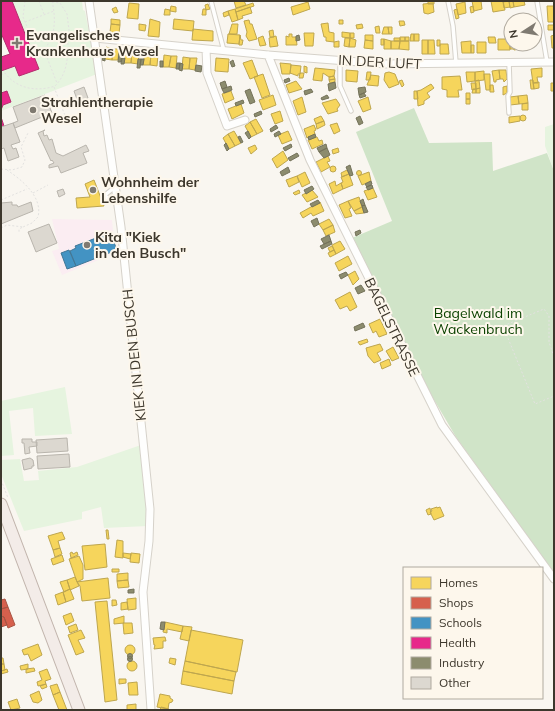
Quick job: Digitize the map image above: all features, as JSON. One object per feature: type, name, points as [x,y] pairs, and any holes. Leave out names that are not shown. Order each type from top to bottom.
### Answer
[{"type":"main road","points":[[1,504],[78,710]]},
{"type":"street","name":"KIEK IN DEN BUSCH","points":[[89,1],[117,194],[150,509],[149,541],[142,592],[151,710]]},
{"type":"street","name":"IN DER LUFT","points":[[95,38],[268,55],[386,64],[550,62]]},
{"type":"street","points":[[206,49],[207,73],[224,128],[246,120]]},
{"type":"street","name":"BAGELSTRASSE","points":[[268,55],[310,160],[442,424],[554,579]]},
{"type":"lane","points":[[211,1],[224,51]]},
{"type":"lane","points":[[448,1],[453,26],[456,64]]},
{"type":"lane","points":[[537,1],[550,62]]},
{"type":"lane","points":[[340,61],[340,86],[351,111]]},
{"type":"lane","points":[[509,62],[509,113]]},
{"type":"lane","points":[[116,186],[105,195],[108,199],[117,194]]},
{"type":"path","points":[[25,1],[23,13],[33,41],[68,38]]},
{"type":"path","points":[[39,1],[44,15]]},
{"type":"path","points":[[1,75],[5,73],[16,83],[32,89],[54,86],[63,77],[67,66],[68,38],[70,38],[66,11],[60,2],[46,1]]},
{"type":"path","points":[[52,1],[55,23],[51,40],[44,50],[58,83]]},
{"type":"path","points":[[25,22],[54,11]]},
{"type":"path","points":[[54,86],[66,118]]},
{"type":"path","points":[[1,169],[7,170],[19,168],[24,163],[24,156],[21,147],[28,133]]},
{"type":"path","points":[[7,170],[32,193],[39,213],[35,220],[23,226],[19,229],[19,232]]},
{"type":"path","points":[[32,193],[48,185]]},
{"type":"path","points":[[1,200],[28,188]]},
{"type":"path","points":[[1,228],[8,225],[23,226]]},
{"type":"path","points":[[554,357],[549,342],[549,316],[544,309],[503,326],[535,404],[554,396]]},
{"type":"shaded area","name":"Kita \"Kiek in den Busch\"","points":[[52,219],[112,220],[114,241],[118,252],[62,275],[52,251],[59,249]]},
{"type":"green space","points":[[12,1],[82,1],[97,74],[1,111],[3,105],[11,102],[7,91],[1,93],[1,71],[15,66],[19,76],[38,69]]},
{"type":"green space","name":"Bagelwald im Wackenbruch","points":[[414,108],[429,143],[492,142],[493,171],[547,153],[554,171],[554,573],[456,437],[433,398],[352,238],[392,221],[356,132]]},
{"type":"green space","points":[[554,124],[554,171],[545,146],[545,127]]},
{"type":"green space","points":[[65,387],[72,434],[35,436],[33,408],[9,411],[14,455],[1,456],[1,401]]},
{"type":"green space","points":[[141,445],[148,526],[104,528],[101,507],[82,512],[82,519],[24,531],[1,474],[1,460],[20,459],[24,481],[39,480],[38,471],[77,467]]},
{"type":"building: Homes","points":[[234,1],[244,1],[246,5],[236,8]]},
{"type":"building: Homes","points":[[428,1],[434,1],[434,4],[428,4]]},
{"type":"building: Homes","points":[[472,1],[481,1],[482,9],[474,11]]},
{"type":"building: Homes","points":[[491,1],[503,1],[505,10],[493,12]]},
{"type":"building: Homes","points":[[509,1],[510,7],[504,8],[503,2]]},
{"type":"building: Homes","points":[[509,1],[513,1],[514,7],[510,8]]},
{"type":"building: Homes","points":[[513,1],[524,1],[525,5],[514,7]]},
{"type":"building: Homes","points":[[308,2],[310,9],[293,15],[291,7]]},
{"type":"building: Homes","points":[[465,2],[466,13],[458,15],[456,4]]},
{"type":"building: Homes","points":[[129,3],[139,4],[138,19],[127,18]]},
{"type":"building: Homes","points":[[253,3],[254,6],[236,12],[235,9]]},
{"type":"building: Homes","points":[[433,3],[434,12],[428,14],[424,13],[423,4]]},
{"type":"building: Homes","points":[[208,4],[210,9],[206,10],[205,5]]},
{"type":"building: Homes","points":[[171,6],[176,7],[176,12],[170,11]]},
{"type":"building: Homes","points":[[473,6],[474,12],[471,13],[470,7]]},
{"type":"building: Homes","points":[[547,6],[554,6],[554,22],[548,22]]},
{"type":"building: Homes","points":[[116,7],[118,12],[114,13],[112,9]]},
{"type":"building: Homes","points":[[250,7],[252,13],[242,16],[243,18],[238,20],[236,12]]},
{"type":"building: Homes","points":[[165,9],[170,10],[170,15],[164,15]]},
{"type":"building: Homes","points":[[203,9],[206,9],[206,15],[202,15]]},
{"type":"building: Homes","points":[[235,9],[238,20],[232,22],[228,11]]},
{"type":"building: Homes","points":[[457,9],[459,18],[456,19],[454,10]]},
{"type":"building: Homes","points":[[228,11],[229,15],[224,17],[223,13]]},
{"type":"building: Homes","points":[[111,19],[120,20],[120,25],[111,24]]},
{"type":"building: Homes","points":[[150,19],[160,22],[159,37],[148,36]]},
{"type":"building: Homes","points":[[174,19],[194,21],[193,31],[173,29]]},
{"type":"building: Homes","points":[[249,20],[250,24],[252,24],[257,39],[249,41],[246,36],[247,32],[244,21]]},
{"type":"building: Homes","points":[[339,20],[343,20],[343,24],[339,24]]},
{"type":"building: Homes","points":[[399,21],[404,21],[405,25],[400,26]]},
{"type":"building: Homes","points":[[328,23],[329,32],[334,33],[334,42],[326,41],[326,37],[324,37],[321,24]]},
{"type":"building: Homes","points":[[111,24],[120,25],[119,33],[110,32]]},
{"type":"building: Homes","points":[[139,24],[146,25],[145,31],[139,30]]},
{"type":"building: Homes","points":[[232,24],[238,24],[237,34],[229,34]]},
{"type":"building: Homes","points":[[362,24],[363,28],[357,29],[356,25]]},
{"type":"building: Homes","points":[[548,25],[554,25],[554,30],[548,30]]},
{"type":"building: Homes","points":[[379,26],[380,33],[376,33],[375,27]]},
{"type":"building: Homes","points":[[384,27],[388,27],[389,34],[382,34]]},
{"type":"building: Homes","points":[[388,27],[392,27],[392,34],[389,34]]},
{"type":"building: Homes","points":[[193,29],[213,31],[213,41],[192,40]]},
{"type":"building: Homes","points":[[273,30],[274,37],[270,37],[269,31]]},
{"type":"building: Homes","points":[[342,32],[350,33],[350,38],[342,37]]},
{"type":"building: Homes","points":[[304,33],[314,33],[313,46],[305,46]]},
{"type":"building: Homes","points":[[350,33],[354,33],[354,38],[350,38]]},
{"type":"building: Homes","points":[[228,34],[240,35],[239,44],[227,43]]},
{"type":"building: Homes","points":[[289,34],[292,34],[292,37],[296,37],[297,45],[286,45],[286,36],[289,37]]},
{"type":"building: Homes","points":[[411,34],[414,34],[414,41],[410,41]]},
{"type":"building: Homes","points":[[414,34],[419,34],[419,41],[414,41]]},
{"type":"building: Homes","points":[[240,35],[241,40],[243,40],[242,45],[239,45]]},
{"type":"building: Homes","points":[[365,35],[373,35],[373,41],[365,40]]},
{"type":"building: Homes","points":[[554,35],[554,48],[552,48],[551,36]]},
{"type":"building: Homes","points":[[263,36],[266,45],[260,46],[258,38]]},
{"type":"building: Homes","points":[[276,36],[278,46],[270,47],[269,38]]},
{"type":"building: Homes","points":[[400,37],[405,37],[405,41],[400,41]]},
{"type":"building: Homes","points":[[405,37],[409,37],[409,41],[405,41]]},
{"type":"building: Homes","points":[[488,37],[495,37],[496,43],[489,43]]},
{"type":"building: Homes","points":[[345,38],[350,38],[349,47],[344,46]]},
{"type":"building: Homes","points":[[350,38],[356,40],[355,47],[349,47]]},
{"type":"building: Homes","points":[[394,38],[400,38],[400,41],[394,41]]},
{"type":"building: Homes","points":[[381,39],[384,39],[384,45],[381,45]]},
{"type":"building: Homes","points":[[384,39],[391,41],[391,49],[384,49]]},
{"type":"building: Homes","points":[[498,39],[503,39],[503,50],[498,50]]},
{"type":"building: Homes","points":[[365,40],[373,41],[373,49],[364,48]]},
{"type":"building: Homes","points":[[422,40],[428,40],[428,54],[422,54]]},
{"type":"building: Homes","points":[[428,40],[434,40],[435,54],[428,54]]},
{"type":"building: Homes","points":[[437,40],[440,40],[440,46],[437,46]]},
{"type":"building: Homes","points":[[339,41],[339,47],[334,47],[334,42]]},
{"type":"building: Homes","points":[[391,41],[400,41],[399,49],[391,49]]},
{"type":"building: Homes","points":[[400,41],[409,41],[409,50],[399,49]]},
{"type":"building: Homes","points":[[471,41],[471,53],[462,53],[461,42]]},
{"type":"building: Homes","points":[[477,42],[486,42],[486,53],[477,53]]},
{"type":"building: Homes","points":[[440,44],[448,44],[449,54],[440,54]]},
{"type":"building: Homes","points":[[471,45],[474,45],[474,53],[471,53]]},
{"type":"building: Homes","points":[[106,47],[113,49],[112,60],[105,59]]},
{"type":"building: Homes","points":[[113,49],[119,49],[118,60],[112,60]]},
{"type":"building: Homes","points":[[125,51],[132,52],[131,63],[124,63]]},
{"type":"building: Homes","points":[[132,52],[139,52],[138,64],[131,63]]},
{"type":"building: Homes","points":[[145,53],[151,54],[150,65],[143,65]]},
{"type":"building: Homes","points":[[151,54],[158,54],[157,66],[150,65]]},
{"type":"building: Homes","points":[[164,55],[171,56],[169,67],[163,67]]},
{"type":"building: Homes","points":[[171,56],[177,56],[176,68],[169,67]]},
{"type":"building: Homes","points":[[183,57],[190,58],[189,69],[182,69]]},
{"type":"building: Homes","points":[[190,58],[197,58],[195,70],[189,69]]},
{"type":"building: Homes","points":[[216,58],[229,59],[228,72],[215,71]]},
{"type":"building: Homes","points":[[252,60],[258,76],[250,79],[243,63]]},
{"type":"building: Homes","points":[[280,63],[291,64],[290,74],[282,74]]},
{"type":"building: Homes","points":[[291,65],[301,66],[300,74],[298,74],[298,76],[290,73]]},
{"type":"building: Homes","points":[[304,66],[307,67],[307,73],[304,72]]},
{"type":"building: Homes","points":[[315,68],[335,70],[334,76],[329,77],[323,73],[322,81],[313,80]]},
{"type":"building: Homes","points":[[542,68],[542,77],[537,77],[538,83],[533,83],[531,69]]},
{"type":"building: Homes","points":[[346,70],[358,71],[357,82],[346,81]]},
{"type":"building: Homes","points":[[499,70],[500,79],[494,82],[492,71]]},
{"type":"building: Homes","points":[[499,70],[506,70],[507,79],[504,82],[503,79],[500,79]]},
{"type":"building: Homes","points":[[484,71],[484,80],[475,81],[475,72]]},
{"type":"building: Homes","points":[[367,72],[371,72],[370,80],[366,80]]},
{"type":"building: Homes","points":[[389,72],[395,74],[399,84],[389,88],[384,80],[385,73]]},
{"type":"building: Homes","points":[[466,72],[475,72],[475,81],[467,82]]},
{"type":"building: Homes","points":[[300,73],[304,73],[303,78],[299,78]]},
{"type":"building: Homes","points":[[263,74],[270,95],[262,98],[254,77]]},
{"type":"building: Homes","points":[[484,74],[490,74],[490,90],[486,90]]},
{"type":"building: Homes","points":[[371,75],[379,76],[378,86],[367,85]]},
{"type":"building: Homes","points":[[334,76],[335,79],[329,80],[329,77]]},
{"type":"building: Homes","points":[[460,76],[462,90],[458,90],[459,97],[447,97],[447,90],[442,89],[442,77]]},
{"type":"building: Homes","points":[[335,79],[335,82],[330,83],[329,80]]},
{"type":"building: Homes","points":[[402,80],[404,85],[402,87],[399,81]]},
{"type":"building: Homes","points":[[479,80],[480,88],[476,89],[475,81]]},
{"type":"building: Homes","points":[[530,80],[533,80],[534,89],[531,89]]},
{"type":"building: Homes","points":[[296,81],[302,89],[289,93],[286,85]]},
{"type":"building: Homes","points":[[539,82],[539,88],[534,89],[533,83]]},
{"type":"building: Homes","points":[[471,83],[476,83],[476,89],[472,90]]},
{"type":"building: Homes","points":[[551,83],[554,83],[554,91],[551,91]]},
{"type":"building: Homes","points":[[431,84],[434,88],[427,93],[430,97],[424,101],[424,104],[418,106],[417,91]]},
{"type":"building: Homes","points":[[490,85],[493,85],[494,92],[490,92]]},
{"type":"building: Homes","points":[[507,86],[507,93],[503,95],[503,87]]},
{"type":"building: Homes","points":[[480,88],[480,93],[476,93],[476,89]]},
{"type":"building: Homes","points":[[473,89],[476,89],[476,93],[472,93]]},
{"type":"building: Homes","points":[[231,91],[234,99],[225,103],[222,94]]},
{"type":"building: Homes","points":[[414,91],[417,91],[418,99],[414,99]]},
{"type":"building: Homes","points":[[466,93],[470,93],[470,99],[466,99]]},
{"type":"building: Homes","points":[[273,95],[276,105],[263,110],[259,100]]},
{"type":"building: Homes","points":[[527,95],[528,103],[519,104],[518,96]]},
{"type":"building: Homes","points":[[518,96],[519,104],[510,105],[510,97]]},
{"type":"building: Homes","points":[[302,97],[306,112],[298,115],[293,101]]},
{"type":"building: Homes","points":[[368,97],[371,109],[363,112],[358,101]]},
{"type":"building: Homes","points":[[336,99],[340,105],[337,109],[338,111],[328,114],[322,103]]},
{"type":"building: Homes","points":[[466,99],[470,99],[470,104],[466,104]]},
{"type":"building: Homes","points":[[528,103],[528,110],[522,110],[522,104]]},
{"type":"building: Homes","points":[[241,104],[244,113],[232,119],[228,109]]},
{"type":"building: Homes","points":[[280,111],[283,121],[275,124],[271,114]]},
{"type":"building: Homes","points":[[523,115],[526,118],[523,121],[520,118]]},
{"type":"building: Homes","points":[[321,116],[324,121],[316,124],[314,119]]},
{"type":"building: Homes","points":[[520,116],[520,121],[509,123],[509,117]]},
{"type":"building: Homes","points":[[256,119],[263,131],[257,134],[250,122]]},
{"type":"building: Homes","points":[[324,121],[325,125],[317,129],[316,124]]},
{"type":"building: Homes","points":[[250,122],[257,134],[251,137],[245,126]]},
{"type":"building: Homes","points":[[337,123],[340,131],[334,134],[330,125]]},
{"type":"building: Homes","points":[[314,125],[316,130],[314,131],[315,134],[307,138],[304,129]]},
{"type":"building: Homes","points":[[234,131],[241,143],[235,146],[228,134]]},
{"type":"building: Homes","points":[[288,131],[292,140],[282,144],[278,135]]},
{"type":"building: Homes","points":[[228,134],[235,146],[229,149],[223,138]]},
{"type":"building: Homes","points":[[317,137],[319,141],[322,140],[323,144],[312,149],[308,140]]},
{"type":"building: Homes","points":[[255,145],[257,149],[251,154],[248,148]]},
{"type":"building: Homes","points":[[338,148],[339,152],[333,154],[332,150]]},
{"type":"building: Homes","points":[[283,151],[288,160],[277,168],[272,159]]},
{"type":"building: Homes","points":[[328,156],[330,161],[327,162],[330,167],[321,172],[316,162]]},
{"type":"building: Homes","points":[[333,166],[336,169],[333,172],[330,169]]},
{"type":"building: Homes","points":[[347,170],[349,174],[342,177],[341,173]]},
{"type":"building: Homes","points":[[359,170],[362,173],[359,176],[356,173]]},
{"type":"building: Homes","points":[[305,172],[310,183],[302,187],[297,176]]},
{"type":"building: Homes","points":[[369,172],[371,181],[362,185],[358,176]]},
{"type":"building: Homes","points":[[349,174],[353,185],[343,189],[341,177]]},
{"type":"building: Homes","points":[[297,176],[299,182],[289,187],[286,180]]},
{"type":"building: Homes","name":"Wohnheim der Lebenshilfe","points":[[94,180],[104,206],[77,208],[76,198],[90,197],[85,184]]},
{"type":"building: Homes","points":[[335,181],[336,186],[341,183],[343,189],[333,194],[329,184]]},
{"type":"building: Homes","points":[[373,188],[377,197],[368,200],[364,191]]},
{"type":"building: Homes","points":[[299,190],[300,193],[295,195],[293,193]]},
{"type":"building: Homes","points":[[312,190],[318,197],[307,202],[302,195]]},
{"type":"building: Homes","points":[[359,197],[362,207],[354,211],[348,201]]},
{"type":"building: Homes","points":[[348,201],[352,216],[345,218],[339,205]]},
{"type":"building: Homes","points":[[320,202],[324,211],[313,216],[311,213],[303,218],[300,213]]},
{"type":"building: Homes","points":[[362,207],[364,213],[356,214],[354,211]]},
{"type":"building: Homes","points":[[329,219],[333,225],[323,230],[319,224]]},
{"type":"building: Homes","points":[[333,225],[335,232],[326,236],[323,230]]},
{"type":"building: Homes","points":[[340,241],[345,249],[336,254],[332,245]]},
{"type":"building: Homes","points":[[332,246],[334,250],[330,252],[328,248]]},
{"type":"building: Homes","points":[[334,250],[336,254],[330,257],[328,253]]},
{"type":"building: Homes","points":[[348,256],[352,264],[339,271],[335,263]]},
{"type":"building: Homes","points":[[355,271],[359,279],[353,285],[348,275]]},
{"type":"building: Homes","points":[[350,292],[357,307],[350,311],[347,306],[340,309],[335,300]]},
{"type":"building: Homes","points":[[380,319],[387,334],[379,337],[376,331],[373,333],[369,324]]},
{"type":"building: Homes","points":[[367,339],[368,342],[360,345],[358,342]]},
{"type":"building: Homes","points":[[380,344],[383,350],[377,353],[381,360],[374,363],[368,356],[366,348]]},
{"type":"building: Homes","points":[[393,347],[399,358],[392,361],[386,351]]},
{"type":"building: Homes","points":[[389,359],[391,365],[382,369],[380,363]]},
{"type":"building: Homes","points":[[440,507],[444,516],[434,520],[430,512],[432,511],[431,509]]},
{"type":"building: Homes","points":[[430,508],[431,514],[428,515],[426,510]]},
{"type":"building: Homes","points":[[106,530],[108,530],[109,539],[107,539]]},
{"type":"building: Homes","points":[[62,532],[65,539],[58,541],[60,548],[53,550],[48,536]]},
{"type":"building: Homes","points":[[117,540],[123,541],[123,558],[115,557]]},
{"type":"building: Homes","points":[[105,544],[107,567],[85,570],[82,546]]},
{"type":"building: Homes","points":[[60,548],[62,554],[55,557],[53,550]]},
{"type":"building: Homes","points":[[72,552],[73,554],[77,552],[78,555],[71,558],[70,553]]},
{"type":"building: Homes","points":[[123,553],[131,554],[130,559],[123,557]]},
{"type":"building: Homes","points":[[131,553],[140,554],[139,563],[130,562]]},
{"type":"building: Homes","points":[[62,555],[64,561],[53,565],[51,559]]},
{"type":"building: Homes","points":[[79,556],[83,565],[83,579],[77,582],[69,559]]},
{"type":"building: Homes","points":[[112,569],[119,569],[119,572],[112,572]]},
{"type":"building: Homes","points":[[128,573],[128,580],[117,581],[117,574]]},
{"type":"building: Homes","points":[[75,577],[79,586],[70,590],[67,580]]},
{"type":"building: Homes","points":[[108,578],[110,598],[82,601],[80,586],[77,582]]},
{"type":"building: Homes","points":[[67,580],[70,589],[64,592],[60,582]]},
{"type":"building: Homes","points":[[128,580],[129,587],[118,588],[117,581]]},
{"type":"building: Homes","points":[[70,589],[74,599],[66,602],[63,592]]},
{"type":"building: Homes","points":[[63,592],[66,602],[58,605],[55,595]]},
{"type":"building: Homes","points":[[136,598],[136,609],[128,610],[127,599]]},
{"type":"building: Homes","points":[[112,600],[116,600],[117,605],[112,606]]},
{"type":"building: Homes","points":[[107,601],[117,700],[105,702],[95,602]]},
{"type":"building: Homes","points":[[127,602],[128,609],[121,610],[121,603]]},
{"type":"building: Homes","points":[[71,613],[74,621],[66,625],[63,616]]},
{"type":"building: Homes","points":[[124,616],[124,623],[114,624],[114,619]]},
{"type":"building: Homes","points":[[165,622],[183,626],[182,632],[167,629],[167,633],[163,632]]},
{"type":"building: Homes","points":[[123,623],[132,623],[133,633],[124,634]]},
{"type":"building: Homes","points":[[76,624],[78,630],[70,633],[68,627]]},
{"type":"building: Homes","points":[[183,626],[192,627],[189,641],[180,639]]},
{"type":"building: Homes","points":[[81,630],[85,638],[78,640],[84,652],[76,655],[68,635]]},
{"type":"building: Homes","points":[[191,630],[243,640],[237,672],[185,661]]},
{"type":"building: Homes","points":[[165,637],[166,641],[163,641],[163,648],[154,649],[155,645],[153,638]]},
{"type":"building: Homes","points":[[38,644],[42,655],[31,661],[28,654],[24,655],[22,650]]},
{"type":"building: Homes","points":[[128,645],[132,645],[135,650],[132,655],[128,655],[125,652],[125,648]]},
{"type":"building: Homes","points":[[1,658],[3,658],[4,664],[1,664]]},
{"type":"building: Homes","points":[[170,658],[176,659],[175,665],[169,663]]},
{"type":"building: Homes","points":[[130,661],[134,661],[137,666],[134,671],[130,671],[127,668],[127,664]]},
{"type":"building: Homes","points":[[185,661],[236,672],[234,681],[183,671]]},
{"type":"building: Homes","points":[[1,664],[4,664],[5,670],[1,671]]},
{"type":"building: Homes","points":[[28,664],[28,669],[21,670],[20,666]]},
{"type":"building: Homes","points":[[34,668],[35,671],[26,673],[26,669]]},
{"type":"building: Homes","points":[[7,669],[8,672],[1,674],[1,671]]},
{"type":"building: Homes","points":[[47,669],[51,679],[45,681],[46,684],[38,686],[37,682],[42,680],[39,672]]},
{"type":"building: Homes","points":[[183,671],[234,681],[232,694],[181,684]]},
{"type":"building: Homes","points":[[119,679],[126,679],[126,683],[119,684]]},
{"type":"building: Homes","points":[[137,682],[138,695],[129,695],[128,683]]},
{"type":"building: Homes","points":[[46,684],[47,687],[42,689],[40,686]]},
{"type":"building: Homes","points":[[57,684],[60,692],[53,695],[50,686]]},
{"type":"building: Homes","points":[[39,691],[42,700],[38,703],[33,702],[30,695]]},
{"type":"building: Homes","points":[[60,692],[67,710],[59,710],[53,695]]},
{"type":"building: Homes","points":[[160,694],[170,696],[173,700],[169,703],[168,709],[157,707]]},
{"type":"building: Homes","points":[[17,699],[20,708],[11,710],[8,702]]},
{"type":"building: Homes","points":[[136,704],[136,710],[127,710],[127,705]]},
{"type":"building: Homes","points":[[161,707],[169,709],[160,710]]},
{"type":"building: Shops","points":[[5,599],[8,607],[1,609],[1,600]]},
{"type":"building: Shops","points":[[8,607],[15,625],[8,628],[4,617],[1,616],[1,609]]},
{"type":"building: Shops","points":[[1,616],[4,617],[7,625],[1,627]]},
{"type":"building: Schools","points":[[104,235],[105,237],[111,235],[117,250],[76,266],[70,251],[76,248],[75,246]]},
{"type":"building: Schools","points":[[69,250],[76,266],[67,269],[61,253]]},
{"type":"building: Health","name":"Evangelisches Krankenhaus Wesel","points":[[1,1],[12,1],[39,69],[19,76],[15,66],[1,71],[1,57],[10,54],[1,33]]},
{"type":"building: Health","name":"Evangelisches Krankenhaus Wesel","points":[[7,91],[11,102],[3,105],[1,110],[1,93]]},
{"type":"building: Health","points":[[1,117],[4,126],[1,127]]},
{"type":"building: Industry","points":[[299,35],[300,40],[296,41],[296,36]]},
{"type":"building: Industry","points":[[103,53],[105,54],[105,61],[102,60]]},
{"type":"building: Industry","points":[[119,53],[122,53],[121,62],[118,62]]},
{"type":"building: Industry","points":[[122,58],[125,58],[124,64],[121,64]]},
{"type":"building: Industry","points":[[138,59],[141,59],[140,68],[137,68]]},
{"type":"building: Industry","points":[[141,59],[144,59],[143,65],[140,65]]},
{"type":"building: Industry","points":[[233,60],[235,66],[232,67],[230,62]]},
{"type":"building: Industry","points":[[160,61],[163,61],[163,67],[160,67]]},
{"type":"building: Industry","points":[[177,63],[180,63],[179,69],[176,69]]},
{"type":"building: Industry","points":[[180,63],[183,64],[182,71],[179,70]]},
{"type":"building: Industry","points":[[196,65],[202,66],[201,72],[195,71]]},
{"type":"building: Industry","points":[[289,78],[290,81],[285,83],[284,80]]},
{"type":"building: Industry","points":[[225,81],[227,87],[222,89],[220,83]]},
{"type":"building: Industry","points":[[335,82],[336,88],[329,91],[328,84]]},
{"type":"building: Industry","points":[[231,86],[232,90],[224,93],[222,89]]},
{"type":"building: Industry","points":[[365,87],[366,92],[359,95],[358,88]]},
{"type":"building: Industry","points":[[250,89],[255,102],[250,104],[245,91]]},
{"type":"building: Industry","points":[[311,89],[313,92],[305,95],[304,91]]},
{"type":"building: Industry","points":[[364,93],[366,96],[360,98],[359,95]]},
{"type":"building: Industry","points":[[327,95],[329,98],[322,100],[321,98]]},
{"type":"building: Industry","points":[[243,100],[244,103],[236,106],[235,103]]},
{"type":"building: Industry","points":[[261,111],[262,114],[255,117],[254,114]]},
{"type":"building: Industry","points":[[360,116],[363,123],[359,125],[356,118]]},
{"type":"building: Industry","points":[[276,125],[278,128],[271,132],[270,129]]},
{"type":"building: Industry","points":[[248,131],[251,137],[249,139],[245,133]]},
{"type":"building: Industry","points":[[279,131],[281,134],[275,137],[274,134]]},
{"type":"building: Industry","points":[[315,134],[316,137],[309,140],[308,137]]},
{"type":"building: Industry","points":[[240,136],[243,142],[241,143],[238,137]]},
{"type":"building: Industry","points":[[226,143],[229,149],[227,151],[224,145]]},
{"type":"building: Industry","points":[[291,144],[292,147],[285,151],[283,148]]},
{"type":"building: Industry","points":[[326,144],[327,148],[319,152],[317,148]]},
{"type":"building: Industry","points":[[327,148],[330,155],[324,158],[319,152]]},
{"type":"building: Industry","points":[[297,153],[299,156],[290,161],[288,158]]},
{"type":"building: Industry","points":[[350,165],[353,175],[350,176],[346,167]]},
{"type":"building: Industry","points":[[288,167],[290,172],[282,176],[280,172]]},
{"type":"building: Industry","points":[[371,181],[372,184],[367,187],[365,184]]},
{"type":"building: Industry","points":[[372,185],[373,188],[368,190],[366,187]]},
{"type":"building: Industry","points":[[312,186],[314,189],[306,194],[304,190]]},
{"type":"building: Industry","points":[[363,199],[365,205],[362,206],[360,201]]},
{"type":"building: Industry","points":[[318,200],[320,203],[312,207],[310,204]]},
{"type":"building: Industry","points":[[365,205],[368,212],[364,213],[362,206]]},
{"type":"building: Industry","points":[[317,218],[319,224],[314,227],[311,221]]},
{"type":"building: Industry","points":[[360,230],[361,233],[356,236],[355,232]]},
{"type":"building: Industry","points":[[329,235],[331,241],[324,244],[321,239]]},
{"type":"building: Industry","points":[[331,241],[332,244],[322,249],[320,246]]},
{"type":"building: Industry","points":[[346,272],[348,275],[341,279],[339,275]]},
{"type":"building: Industry","points":[[361,285],[365,291],[358,294],[355,288]]},
{"type":"building: Industry","points":[[363,323],[365,327],[355,331],[354,327]]},
{"type":"building: Industry","points":[[134,589],[134,593],[128,593],[128,590]]},
{"type":"building: Industry","points":[[161,622],[165,622],[164,630],[160,629]]},
{"type":"building: Industry","points":[[128,654],[132,654],[132,658],[128,658]]},
{"type":"building: Industry","points":[[128,657],[132,657],[132,661],[128,661]]},
{"type":"building: Other","points":[[84,87],[88,98],[78,102],[74,91]]},
{"type":"building: Other","name":"Strahlentherapie Wesel","points":[[45,95],[52,113],[15,128],[13,123],[18,121],[13,107]]},
{"type":"building: Other","points":[[13,123],[20,142],[11,145],[13,149],[16,148],[19,157],[8,161],[4,148],[1,149],[1,127]]},
{"type":"building: Other","points":[[45,130],[43,131],[44,136],[47,135],[49,140],[52,139],[56,153],[63,156],[86,145],[89,151],[83,153],[87,163],[61,173],[58,166],[49,168],[49,165],[54,163],[52,160],[51,161],[38,133]]},
{"type":"building: Other","points":[[63,189],[65,194],[59,197],[57,191]]},
{"type":"building: Other","points":[[12,202],[12,205],[17,205],[18,207],[31,202],[33,211],[1,224],[1,203]]},
{"type":"building: Other","points":[[49,224],[57,243],[36,252],[28,232]]},
{"type":"building: Other","points":[[67,438],[68,451],[37,453],[36,440]]},
{"type":"building: Other","points":[[22,439],[32,439],[32,442],[37,442],[37,446],[29,447],[30,453],[25,454]]},
{"type":"building: Other","points":[[69,454],[70,467],[38,469],[37,456]]},
{"type":"building: Other","points":[[30,458],[33,460],[34,466],[24,470],[22,460]]},
{"type":"place","name":"Evangelisches Krankenhaus Wesel","points":[[17,43]]},
{"type":"place","name":"Strahlentherapie Wesel","points":[[33,110]]},
{"type":"place","name":"Wohnheim der Lebenshilfe","points":[[93,190]]},
{"type":"place","name":"Kita \"Kiek in den Busch\"","points":[[87,245]]}]
